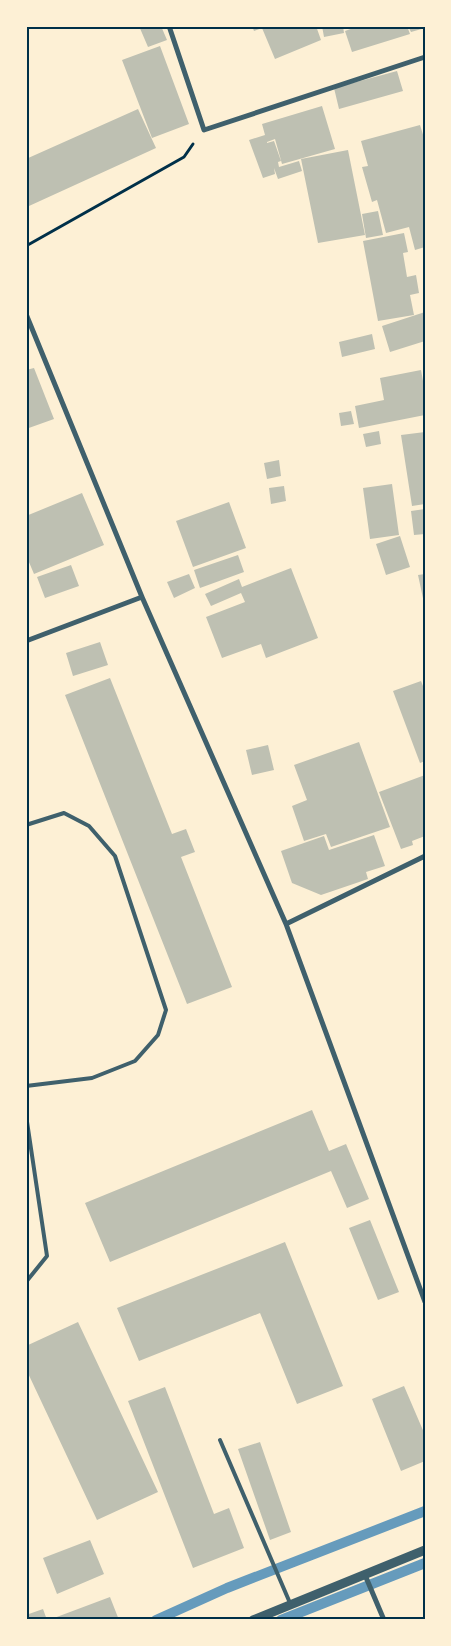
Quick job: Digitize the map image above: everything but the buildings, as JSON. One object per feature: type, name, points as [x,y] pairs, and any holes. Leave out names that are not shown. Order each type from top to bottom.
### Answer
[{"type":"street","points":[[169,26],[204,130],[425,57]]},
{"type":"street","points":[[26,314],[142,597],[286,924],[425,1302]]},
{"type":"street","points":[[26,641],[142,597]]},
{"type":"street","points":[[286,924],[425,856]]},
{"type":"street","points":[[253,1620],[425,1550]]},
{"type":"street","points":[[365,1574],[384,1620]]},
{"type":"lane","points":[[26,825],[64,814],[89,826],[115,856],[166,1010],[158,1035],[135,1060],[92,1078],[26,1086]]},
{"type":"lane","points":[[26,1116],[46,1256],[26,1282]]},
{"type":"lane","points":[[220,1440],[290,1606]]},
{"type":"path","points":[[26,246],[184,156],[204,130]]},
{"type":"waterway","points":[[156,1620],[227,1588],[425,1511]]},
{"type":"waterway","points":[[281,1620],[425,1563]]}]
